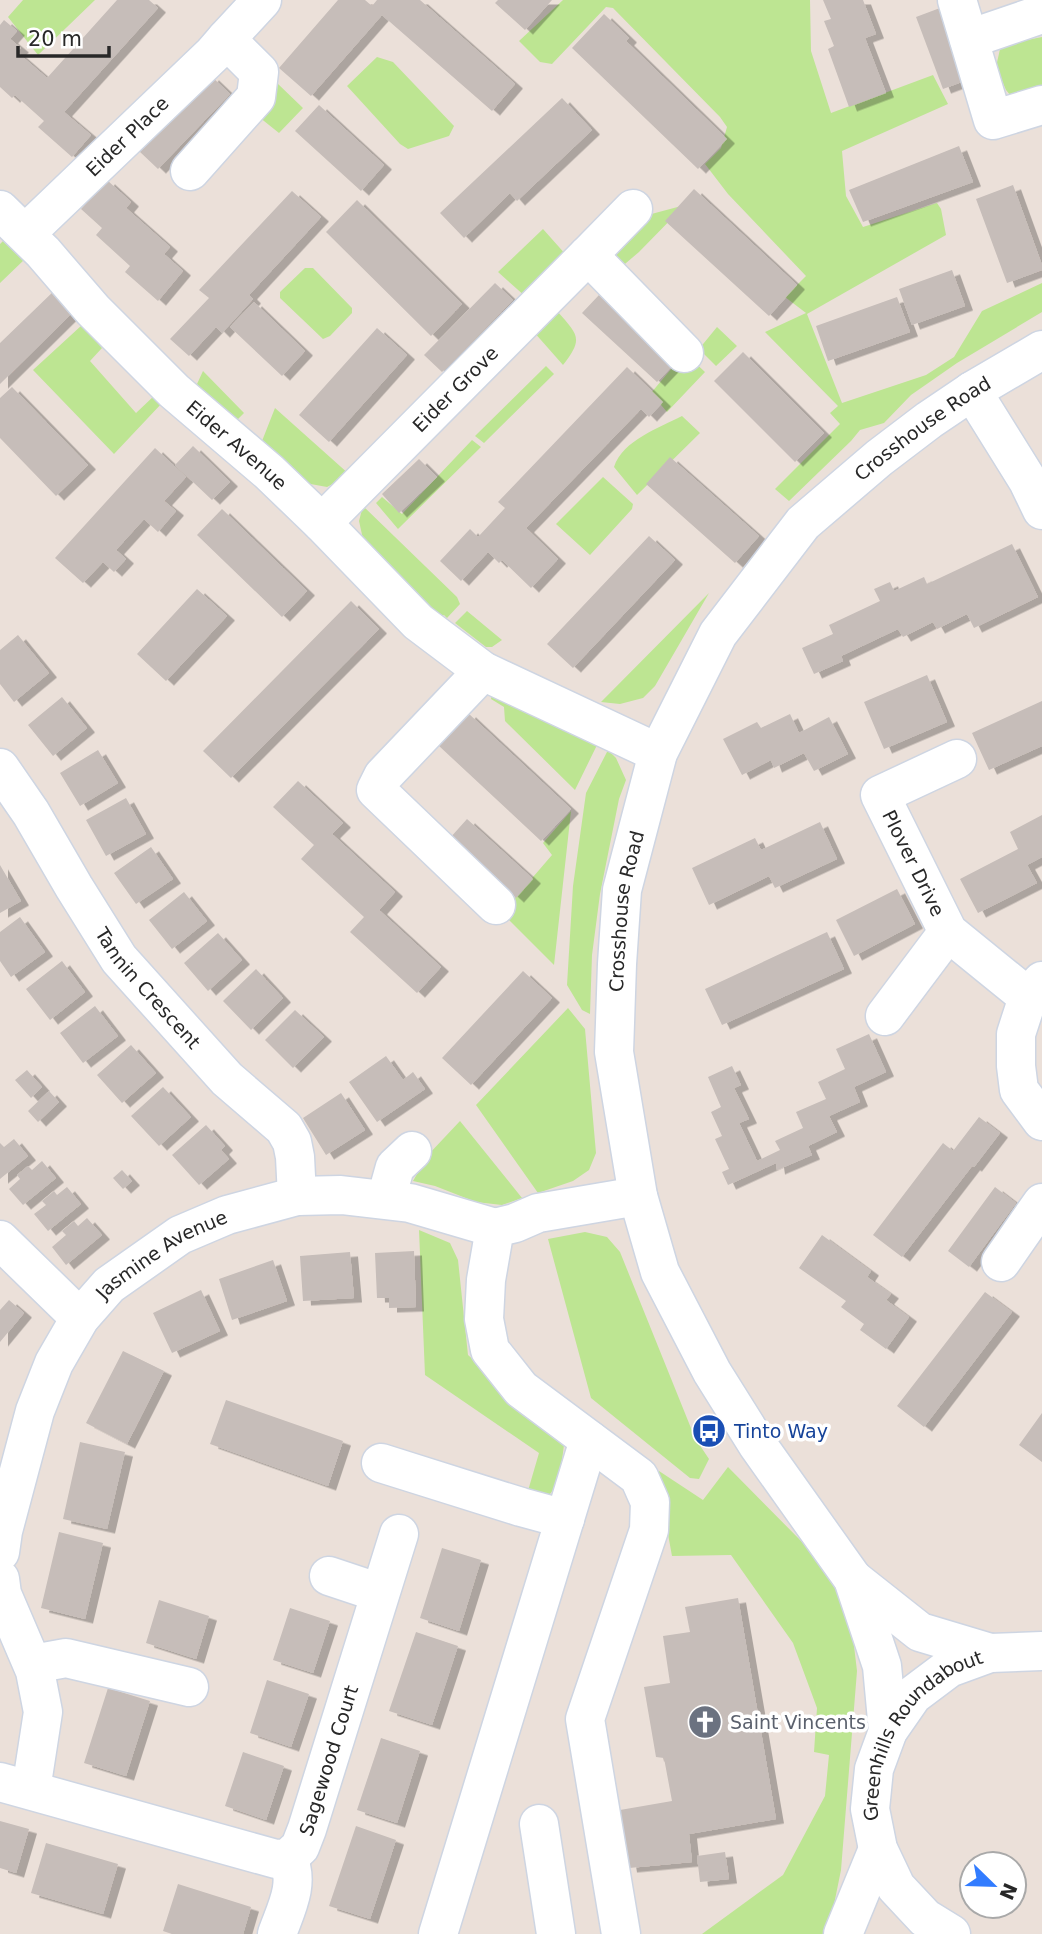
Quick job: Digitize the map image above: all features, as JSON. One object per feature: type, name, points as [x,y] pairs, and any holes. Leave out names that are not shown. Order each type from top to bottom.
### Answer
[{"type":"street","name":"Eider Place","points":[[13,222],[213,54],[262,0]]},
{"type":"street","points":[[957,0],[993,120],[1042,105]]},
{"type":"street","points":[[969,38],[1042,14]]},
{"type":"street","points":[[190,171],[256,97],[258,72],[226,39]]},
{"type":"street","name":"Eider Grove","points":[[322,523],[632,209]]},
{"type":"street","name":"Eider Avenue","points":[[13,222],[93,310],[174,391],[269,472],[418,622],[483,671],[658,753]]},
{"type":"street","points":[[588,255],[684,353]]},
{"type":"street","name":"Crosshouse Road","points":[[990,1653],[920,1632],[853,1579],[757,1444],[712,1372],[660,1272],[638,1196],[614,1052],[617,964],[622,890],[658,753],[718,634],[803,523],[879,457],[929,420],[1042,350]]},
{"type":"street","points":[[972,391],[1028,481],[1042,510]]},
{"type":"street","points":[[483,671],[383,776],[376,790],[496,905]]},
{"type":"street","name":"Plover Drive","points":[[957,759],[880,795],[948,932],[1035,989],[1016,1034],[1016,1066],[1019,1090],[1042,1121]]},
{"type":"street","name":"Tannin Crescent","points":[[0,768],[31,813],[119,959],[227,1079],[284,1128],[292,1142],[295,1157],[297,1196]]},
{"type":"street","name":"Plover Drive","points":[[885,1016],[948,932]]},
{"type":"street","points":[[386,1199],[395,1167],[412,1151]]},
{"type":"street","name":"Jasmine Avenue","points":[[0,1552],[34,1412],[54,1363],[80,1318],[109,1285],[180,1234],[227,1214],[297,1196],[341,1195],[410,1203],[495,1228]]},
{"type":"street","points":[[621,1934],[585,1719],[649,1530],[650,1502],[639,1478],[521,1388],[490,1350],[484,1319],[486,1280],[495,1228],[538,1213],[638,1196]]},
{"type":"street","points":[[1001,1262],[1042,1203]]},
{"type":"street","points":[[0,1240],[80,1318]]},
{"type":"street","points":[[438,1934],[589,1440]]},
{"type":"street","points":[[381,1463],[565,1519]]},
{"type":"street","name":"Sagewood Court","points":[[16,1786],[276,1859],[288,1858],[300,1847],[307,1829],[399,1534]]},
{"type":"street","points":[[329,1576],[380,1593]]},
{"type":"street","points":[[0,1579],[2,1594],[33,1664],[43,1712],[16,1786]]},
{"type":"street","name":"Crosshouse Road","points":[[853,1579],[882,1666],[888,1731]]},
{"type":"street","name":"Greenhills Roundabout","points":[[951,1934],[925,1919],[896,1887],[878,1849],[870,1809],[874,1769],[888,1731],[914,1695],[949,1668],[990,1653],[1042,1651]]},
{"type":"street","points":[[33,1664],[66,1658],[189,1687]]},
{"type":"street","points":[[539,1824],[556,1934]]},
{"type":"street","points":[[843,1934],[878,1849]]},
{"type":"street","points":[[277,1934],[293,1885],[294,1870],[288,1858]]},
{"type":"green space","points":[[23,0],[95,0],[38,55],[8,17]]},
{"type":"green space","points":[[563,0],[810,0],[811,51],[831,113],[933,75],[948,104],[842,151],[846,196],[863,227],[937,203],[941,209],[946,235],[807,314],[842,403],[926,375],[954,357],[982,311],[1042,283],[1042,312],[957,363],[911,395],[884,423],[860,430],[789,501],[775,489],[840,424],[830,413],[838,406],[765,332],[806,313],[785,297],[806,276],[728,194],[705,164],[721,148],[727,127],[720,117],[613,8],[606,7],[552,64],[540,62],[519,41]]},
{"type":"green space","points":[[1042,37],[1042,96],[1016,102],[1006,90],[996,67],[1000,49]]},
{"type":"green space","points":[[377,57],[393,62],[454,126],[449,136],[408,149],[400,144],[347,86]]},
{"type":"green space","points":[[277,83],[303,108],[279,133],[259,117]]},
{"type":"green space","points":[[685,205],[619,269],[609,259],[644,216]]},
{"type":"green space","points":[[543,229],[567,256],[526,297],[498,272]]},
{"type":"green space","points":[[7,237],[25,259],[0,283],[0,244]]},
{"type":"green space","points":[[305,268],[313,268],[352,308],[352,313],[330,336],[323,339],[280,298],[280,292]]},
{"type":"green space","points":[[557,311],[576,337],[574,349],[563,365],[533,331]]},
{"type":"green space","points":[[82,325],[102,348],[90,361],[136,413],[155,395],[163,402],[114,454],[33,370]]},
{"type":"green space","points":[[717,327],[737,346],[716,366],[699,349]]},
{"type":"green space","points":[[690,358],[705,372],[667,412],[651,393],[672,368]]},
{"type":"green space","points":[[546,366],[554,374],[484,443],[475,436]]},
{"type":"green space","points":[[203,371],[244,413],[234,423],[202,397],[197,384]]},
{"type":"green space","points":[[275,408],[350,475],[327,487],[305,483],[264,452],[262,441]]},
{"type":"green space","points":[[682,416],[700,433],[637,495],[614,467],[619,458],[633,442]]},
{"type":"green space","points":[[472,440],[481,447],[398,529],[376,503],[382,497],[402,514]]},
{"type":"green space","points":[[603,477],[633,504],[632,509],[590,555],[556,524]]},
{"type":"green space","points":[[363,506],[457,597],[460,604],[447,618],[444,615],[438,618],[363,539],[359,521]]},
{"type":"green space","points":[[709,593],[655,686],[643,698],[620,704],[601,702]]},
{"type":"green space","points":[[467,611],[502,640],[492,647],[486,647],[455,623]]},
{"type":"green space","points":[[492,692],[598,743],[575,790],[505,721],[504,707],[491,699]]},
{"type":"green space","points":[[608,750],[616,758],[626,780],[619,799],[600,894],[592,955],[590,1014],[582,1010],[567,985],[573,886],[586,793]]},
{"type":"green space","points":[[571,811],[554,965],[502,913],[552,855],[543,843]]},
{"type":"green space","points":[[568,1008],[585,1029],[596,1153],[589,1170],[573,1181],[538,1193],[476,1105]]},
{"type":"green space","points":[[460,1121],[522,1198],[502,1205],[476,1202],[435,1186],[413,1181],[428,1155]]},
{"type":"green space","points":[[419,1230],[450,1243],[458,1260],[468,1355],[554,1432],[564,1445],[559,1483],[545,1500],[525,1501],[539,1453],[425,1375]]},
{"type":"green space","points":[[585,1232],[607,1237],[620,1252],[695,1438],[709,1459],[699,1479],[690,1478],[591,1398],[548,1239]]},
{"type":"green space","points":[[728,1467],[807,1547],[849,1604],[857,1671],[841,1870],[828,1934],[702,1934],[783,1875],[825,1796],[829,1755],[814,1752],[817,1708],[793,1643],[731,1555],[672,1556],[658,1479],[659,1471],[703,1500]]},
{"type":"building","points":[[117,0],[149,0],[158,8],[64,112],[91,135],[72,157],[38,127],[44,121],[15,95],[12,98],[0,87],[0,25],[4,20],[17,31],[10,39],[21,48],[17,52],[47,78]]},
{"type":"building","points":[[338,0],[365,0],[372,6],[377,0],[420,0],[515,84],[492,111],[382,15],[311,96],[279,68]]},
{"type":"building","points":[[498,0],[552,0],[525,30],[495,3]]},
{"type":"building","points":[[823,0],[863,0],[876,34],[865,38],[886,93],[849,107],[828,49],[834,46],[824,21],[831,19]]},
{"type":"building","points":[[940,8],[967,80],[943,89],[916,17]]},
{"type":"building","points":[[604,14],[629,38],[626,41],[727,139],[698,169],[572,48]]},
{"type":"building","points":[[211,76],[230,94],[158,169],[139,151]]},
{"type":"building","points":[[562,98],[592,130],[517,201],[510,193],[464,238],[440,213]]},
{"type":"building","points":[[319,105],[384,165],[361,191],[295,131]]},
{"type":"building","points":[[959,146],[973,182],[863,222],[849,190]]},
{"type":"building","points":[[107,180],[131,202],[126,208],[170,247],[164,254],[183,271],[158,301],[125,272],[130,266],[96,235],[102,228],[81,209]]},
{"type":"building","points":[[1013,185],[1042,270],[1007,283],[976,199]]},
{"type":"building","points":[[694,189],[797,285],[769,316],[665,221]]},
{"type":"building","points":[[292,191],[321,217],[249,295],[253,299],[222,333],[216,327],[189,356],[170,339],[209,298],[199,290]]},
{"type":"building","points":[[357,200],[462,304],[431,336],[326,232]]},
{"type":"building","points":[[952,270],[965,306],[912,325],[899,289]]},
{"type":"building","points":[[495,283],[513,300],[442,372],[424,355]]},
{"type":"building","points":[[57,288],[77,308],[0,384],[0,343]]},
{"type":"building","points":[[599,295],[674,364],[657,382],[582,313]]},
{"type":"building","points":[[897,297],[910,332],[828,361],[816,326]]},
{"type":"building","points":[[254,302],[305,351],[282,376],[230,327]]},
{"type":"building","points":[[377,328],[407,355],[329,442],[299,415]]},
{"type":"building","points":[[743,352],[824,433],[795,462],[714,381]]},
{"type":"building","points":[[627,367],[663,402],[649,417],[641,409],[526,528],[558,559],[531,588],[502,560],[499,563],[488,552],[461,581],[440,561],[470,529],[478,537],[505,508],[498,502]]},
{"type":"building","points":[[12,387],[88,465],[56,496],[0,438],[0,398]]},
{"type":"building","points":[[193,446],[230,482],[212,500],[175,465]]},
{"type":"building","points":[[155,448],[186,477],[164,501],[176,511],[158,532],[144,519],[116,550],[126,559],[114,572],[103,562],[83,583],[55,558]]},
{"type":"building","points":[[670,457],[759,536],[735,563],[646,484]]},
{"type":"building","points":[[419,459],[437,477],[399,513],[382,494]]},
{"type":"building","points":[[222,509],[307,591],[282,617],[197,535]]},
{"type":"building","points":[[649,536],[675,560],[573,668],[547,644]]},
{"type":"building","points":[[1012,544],[1038,597],[974,628],[967,614],[937,629],[933,622],[903,637],[898,629],[841,656],[843,661],[814,674],[802,648],[833,634],[829,625],[880,601],[874,589],[890,582],[894,591],[924,577],[927,584]]},
{"type":"building","points":[[197,589],[227,616],[166,681],[137,654]]},
{"type":"building","points":[[351,601],[379,629],[231,778],[203,751]]},
{"type":"building","points":[[18,635],[49,673],[14,702],[0,684],[0,650]]},
{"type":"building","points":[[927,675],[947,722],[884,749],[864,702]]},
{"type":"building","points":[[62,697],[87,728],[53,756],[28,725]]},
{"type":"building","points":[[1042,701],[1042,746],[989,770],[972,733]]},
{"type":"building","points":[[468,713],[571,809],[541,841],[438,745]]},
{"type":"building","points":[[790,714],[799,733],[829,717],[848,754],[814,771],[804,753],[774,768],[771,760],[742,775],[723,739],[757,722],[761,728]]},
{"type":"building","points":[[98,750],[118,783],[80,806],[60,773]]},
{"type":"building","points":[[298,781],[343,823],[332,834],[395,892],[379,910],[441,967],[417,993],[350,932],[364,917],[301,859],[314,845],[273,807]]},
{"type":"building","points":[[126,798],[146,834],[106,856],[86,820]]},
{"type":"building","points":[[1042,815],[1042,857],[1027,865],[1037,883],[978,913],[960,879],[1018,849],[1010,832]]},
{"type":"building","points":[[467,819],[533,879],[516,898],[450,838]]},
{"type":"building","points":[[820,822],[837,859],[775,888],[769,876],[709,905],[692,868],[755,838],[761,850]]},
{"type":"building","points":[[151,847],[173,879],[136,904],[114,873]]},
{"type":"building","points":[[0,865],[21,901],[0,913]]},
{"type":"building","points":[[897,889],[915,924],[854,956],[836,920]]},
{"type":"building","points":[[184,892],[207,921],[172,949],[149,920]]},
{"type":"building","points":[[20,917],[45,952],[11,977],[0,961],[0,932]]},
{"type":"building","points":[[827,932],[844,969],[722,1025],[705,989]]},
{"type":"building","points":[[218,933],[242,960],[208,991],[184,963]]},
{"type":"building","points":[[62,961],[85,992],[50,1020],[26,989]]},
{"type":"building","points":[[256,969],[283,998],[251,1030],[223,1001]]},
{"type":"building","points":[[523,971],[552,998],[471,1085],[442,1058]]},
{"type":"building","points":[[95,1006],[118,1036],[83,1063],[60,1033]]},
{"type":"building","points":[[295,1010],[324,1037],[293,1068],[265,1040]]},
{"type":"building","points":[[869,1034],[886,1072],[854,1087],[860,1102],[829,1116],[837,1132],[808,1146],[812,1155],[777,1170],[776,1163],[728,1185],[722,1172],[729,1169],[715,1139],[722,1136],[711,1112],[721,1107],[708,1077],[732,1066],[741,1085],[734,1088],[749,1119],[739,1123],[757,1161],[780,1150],[775,1141],[803,1128],[796,1112],[826,1099],[818,1082],[845,1069],[836,1049]]},
{"type":"building","points":[[131,1045],[156,1073],[122,1103],[97,1075]]},
{"type":"building","points":[[386,1056],[403,1080],[413,1072],[425,1089],[377,1122],[349,1082]]},
{"type":"building","points":[[27,1070],[42,1087],[31,1098],[15,1080]]},
{"type":"building","points":[[163,1087],[191,1117],[159,1146],[131,1116]]},
{"type":"building","points":[[49,1091],[59,1102],[38,1122],[28,1111]]},
{"type":"building","points":[[341,1093],[365,1130],[326,1155],[303,1118]]},
{"type":"building","points":[[979,1117],[1000,1133],[902,1257],[873,1235],[943,1143],[953,1151]]},
{"type":"building","points":[[206,1125],[225,1146],[221,1150],[229,1159],[199,1185],[172,1155]]},
{"type":"building","points":[[14,1139],[28,1156],[0,1179],[0,1143],[4,1147]]},
{"type":"building","points":[[42,1161],[56,1178],[23,1205],[9,1189],[20,1179],[17,1175],[28,1166],[32,1170]]},
{"type":"building","points":[[122,1170],[132,1181],[123,1189],[113,1178]]},
{"type":"building","points":[[67,1187],[81,1204],[48,1231],[34,1214],[46,1205],[42,1201],[54,1191],[57,1195]]},
{"type":"building","points":[[995,1187],[1016,1203],[969,1267],[948,1251]]},
{"type":"building","points":[[87,1218],[102,1235],[66,1265],[52,1247],[66,1235],[62,1231],[74,1221],[78,1226]]},
{"type":"building","points":[[822,1235],[871,1271],[867,1277],[891,1294],[886,1300],[909,1317],[886,1349],[860,1330],[864,1324],[841,1307],[846,1301],[799,1268]]},
{"type":"building","points":[[414,1251],[416,1307],[389,1308],[389,1298],[377,1298],[375,1253]]},
{"type":"building","points":[[350,1252],[354,1298],[303,1301],[300,1256]]},
{"type":"building","points":[[273,1260],[287,1301],[232,1320],[219,1279]]},
{"type":"building","points":[[201,1290],[220,1331],[172,1353],[153,1313]]},
{"type":"building","points":[[985,1292],[1012,1312],[924,1427],[897,1406]]},
{"type":"building","points":[[9,1300],[24,1313],[0,1342],[0,1310]]},
{"type":"building","points":[[123,1351],[164,1371],[127,1444],[86,1423]]},
{"type":"building","points":[[226,1400],[343,1441],[328,1486],[210,1444]]},
{"type":"building","points":[[1042,1413],[1042,1462],[1019,1445]]},
{"type":"building","points":[[80,1442],[125,1452],[107,1529],[63,1519]]},
{"type":"building","points":[[59,1532],[103,1543],[85,1619],[41,1608]]},
{"type":"building","points":[[442,1548],[481,1560],[459,1631],[420,1618]]},
{"type":"building","name":"Saint Vincents","points":[[738,1598],[776,1819],[689,1834],[692,1862],[629,1868],[620,1810],[672,1801],[664,1758],[656,1757],[644,1687],[670,1683],[663,1636],[690,1632],[685,1607]]},
{"type":"building","points":[[159,1600],[209,1616],[196,1659],[146,1643]]},
{"type":"building","points":[[290,1608],[330,1621],[313,1673],[273,1660]]},
{"type":"building","points":[[416,1632],[458,1646],[432,1725],[389,1711]]},
{"type":"building","points":[[267,1680],[309,1694],[291,1747],[250,1733]]},
{"type":"building","points":[[108,1688],[150,1701],[126,1776],[84,1763]]},
{"type":"building","points":[[381,1738],[420,1751],[397,1823],[357,1810]]},
{"type":"building","points":[[243,1752],[284,1766],[266,1820],[225,1806]]},
{"type":"building","points":[[0,1821],[29,1829],[16,1873],[0,1868]]},
{"type":"building","points":[[356,1826],[396,1840],[370,1919],[329,1906]]},
{"type":"building","points":[[46,1843],[118,1864],[103,1914],[31,1893]]},
{"type":"building","points":[[725,1852],[729,1879],[700,1882],[697,1856]]},
{"type":"building","points":[[178,1884],[251,1907],[243,1934],[172,1934],[163,1931]]},
{"type":"place","name":"Tinto Way","points":[[709,1431]]},
{"type":"place","name":"Saint Vincents","points":[[705,1722]]}]
